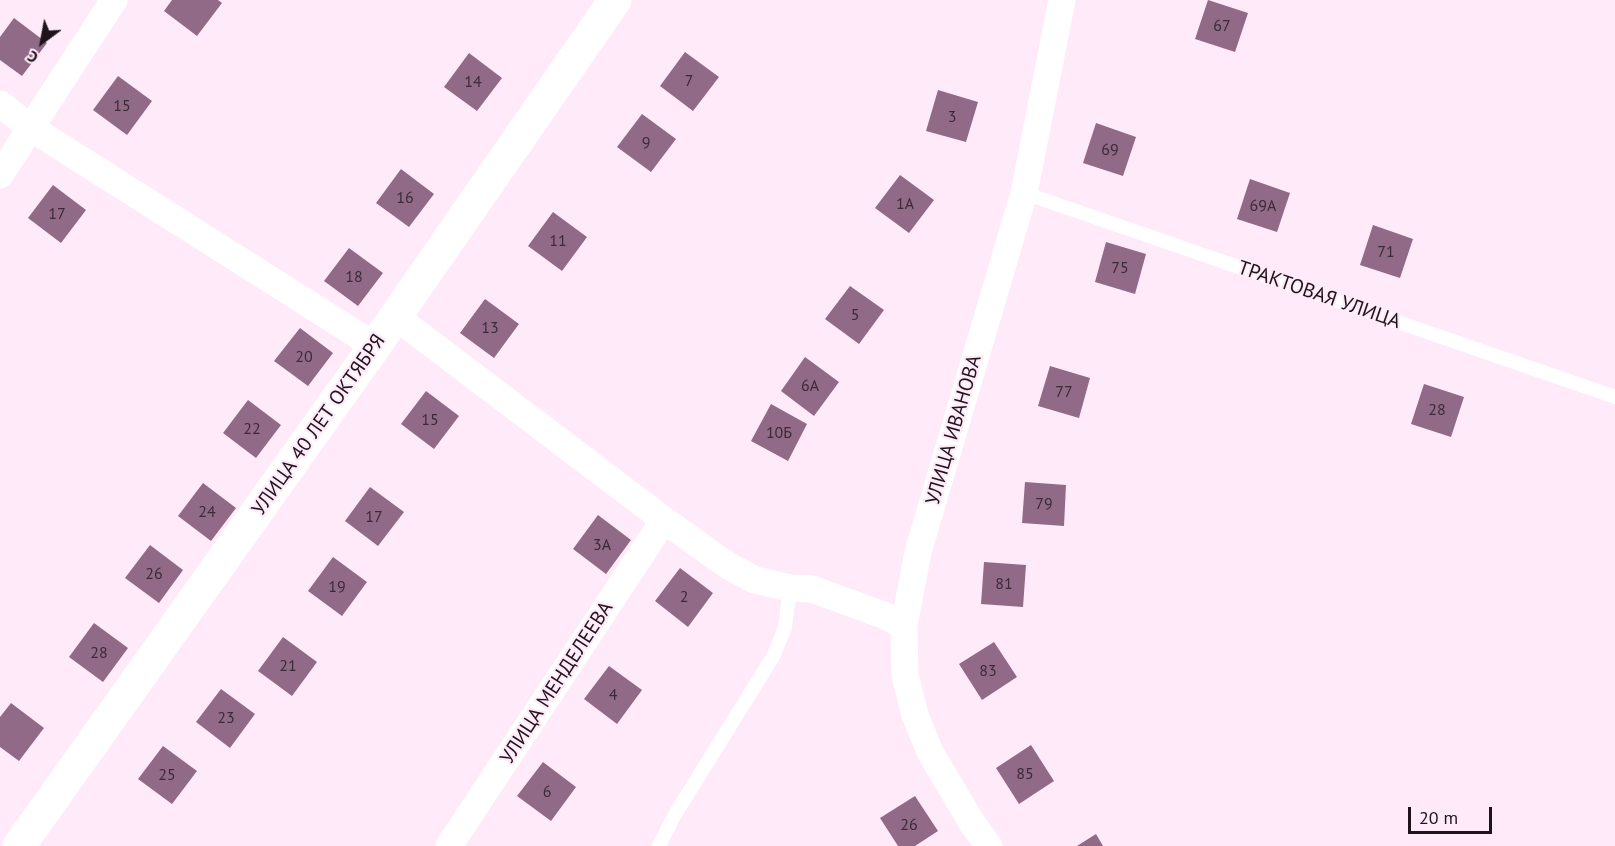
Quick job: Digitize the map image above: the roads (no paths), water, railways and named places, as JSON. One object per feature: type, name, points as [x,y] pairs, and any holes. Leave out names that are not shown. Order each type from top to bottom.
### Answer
[{"type":"street","points":[[0,175],[114,0]]},
{"type":"street","name":"УЛИЦА 40 ЛЕТ ОКТЯБРЯ","points":[[19,846],[375,346],[615,0]]},
{"type":"street","name":"УЛИЦА ИВАНОВА","points":[[989,846],[972,823],[930,752],[915,715],[905,675],[904,625],[918,552],[1024,192],[1062,0]]},
{"type":"street","points":[[0,105],[31,128],[375,346]]},
{"type":"street","points":[[396,316],[664,520],[727,565],[755,580],[790,588],[812,589],[904,625]]},
{"type":"street","name":"УЛИЦА МЕНДЕЛЕЕВА","points":[[449,846],[664,520]]},
{"type":"lane","name":"ТРАКТОВАЯ УЛИЦА","points":[[1024,192],[1615,397]]},
{"type":"lane","points":[[659,846],[674,816],[774,655],[785,627],[790,588]]}]
